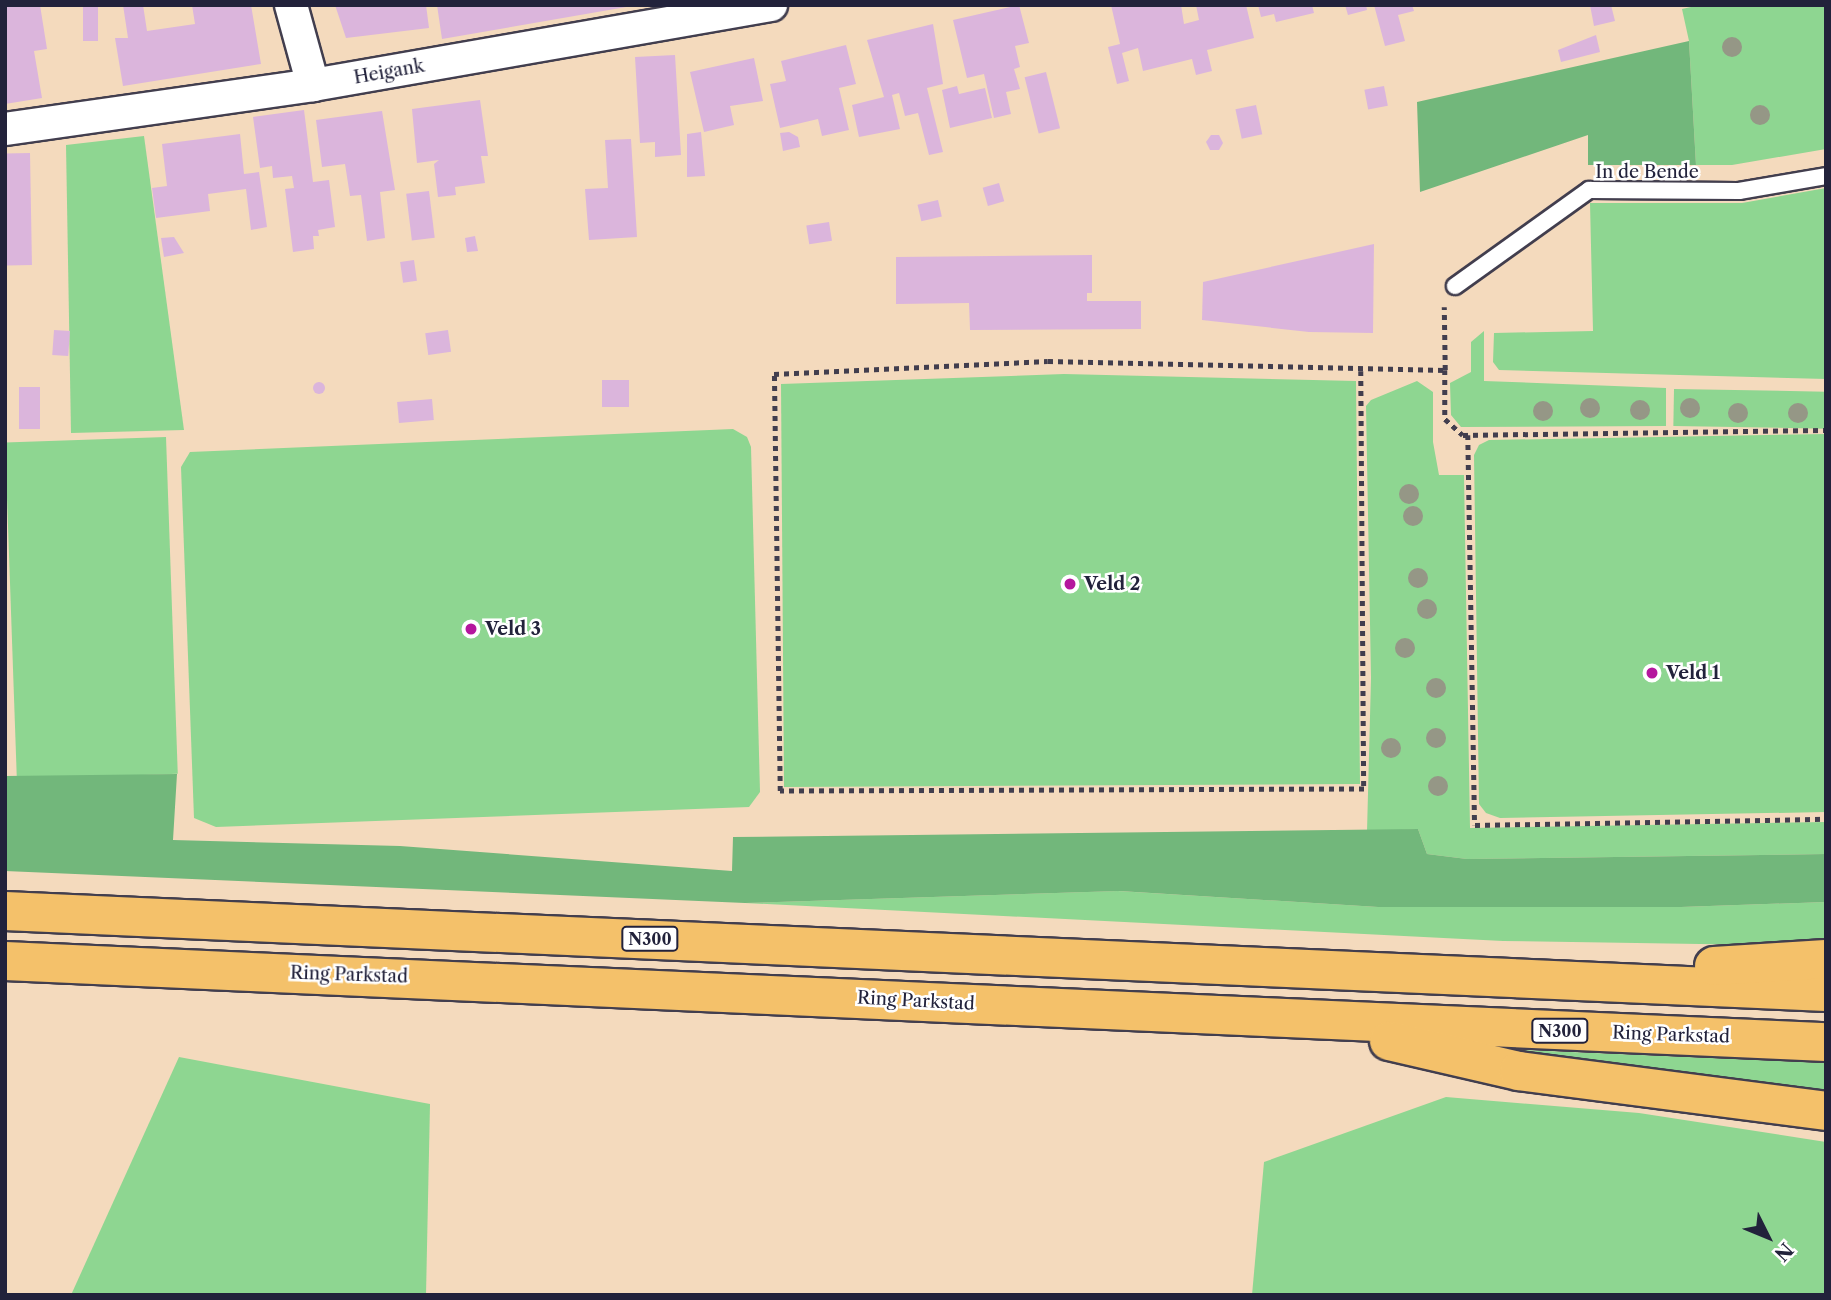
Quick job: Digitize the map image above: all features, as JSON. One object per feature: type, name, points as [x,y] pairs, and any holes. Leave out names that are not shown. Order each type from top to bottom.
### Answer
[{"type":"highway","name":"N300","points":[[5,911],[1826,992]]},
{"type":"highway","name":"N300","points":[[1527,978],[1826,959]]},
{"type":"highway","name":"Ring Parkstad","points":[[5,961],[1826,1042]]},
{"type":"highway","name":"N300","points":[[1295,1019],[1519,1071],[1826,1111]]},
{"type":"street","points":[[291,5],[313,85]]},
{"type":"street","name":"Heigank","points":[[5,129],[313,85],[771,5]]},
{"type":"lane","name":"In de Bende","points":[[1455,286],[1588,190],[1739,191],[1826,177]]},
{"type":"path","points":[[1455,286],[1444,297],[1445,419],[1457,433],[1826,430]]},
{"type":"path","points":[[1361,371],[1364,789],[779,791],[774,374],[1048,361],[1361,371],[1445,370]]},
{"type":"path","points":[[1468,435],[1475,825],[1826,819]]},
{"type":"green space","points":[[1700,5],[1826,5],[1826,149],[1732,165],[1696,165],[1689,41],[1682,9]]},
{"type":"green space","points":[[1689,41],[1696,165],[1588,165],[1588,135],[1420,192],[1417,102]]},
{"type":"green space","points":[[144,136],[184,430],[71,433],[66,145]]},
{"type":"green space","points":[[1826,188],[1826,379],[1499,370],[1493,362],[1494,333],[1593,331],[1590,203],[1742,203]]},
{"type":"green space","points":[[1484,331],[1484,381],[1666,388],[1666,426],[1461,427],[1451,415],[1450,383],[1471,372],[1471,342]]},
{"type":"green space","name":"Veld 2","points":[[1064,374],[1356,381],[1360,784],[784,787],[781,384]]},
{"type":"green space","points":[[1417,381],[1433,392],[1433,442],[1439,475],[1464,475],[1470,828],[1826,822],[1826,854],[1467,859],[1427,854],[1418,829],[1367,832],[1371,678],[1366,406],[1371,400]]},
{"type":"green space","points":[[1674,389],[1826,392],[1825,429],[1673,426]]},
{"type":"green space","name":"Veld 3","points":[[733,429],[747,437],[751,447],[760,792],[749,807],[216,827],[194,818],[181,467],[190,452]]},
{"type":"green space","name":"Veld 1","points":[[1826,434],[1826,812],[1500,818],[1486,813],[1479,804],[1474,455],[1479,445],[1489,440]]},
{"type":"green space","points":[[166,437],[178,774],[17,779],[5,443]]},
{"type":"green space","points":[[177,774],[173,840],[400,846],[732,871],[733,837],[1418,829],[1427,854],[1467,859],[1826,854],[1826,902],[1681,907],[1378,907],[1119,891],[745,903],[5,871],[5,776]]},
{"type":"green space","points":[[1118,891],[1378,907],[1681,907],[1826,902],[1826,946],[1503,941],[745,903]]},
{"type":"green space","points":[[1522,1050],[1826,1063],[1826,1099],[1520,1061]]},
{"type":"green space","points":[[179,1057],[430,1104],[426,1295],[71,1295]]},
{"type":"green space","points":[[1446,1097],[1639,1113],[1826,1142],[1826,1295],[1252,1295],[1264,1162]]},
{"type":"building","points":[[5,5],[40,5],[47,49],[34,51],[42,98],[5,104]]},
{"type":"building","points":[[83,5],[98,5],[98,41],[83,41]]},
{"type":"building","points":[[123,5],[143,5],[147,31],[195,24],[192,5],[251,5],[261,64],[123,86],[115,38],[128,38]]},
{"type":"building","points":[[335,5],[426,5],[429,28],[346,38]]},
{"type":"building","points":[[437,5],[632,5],[632,6],[442,39]]},
{"type":"building","points":[[1019,5],[1029,43],[1015,46],[1020,67],[1014,69],[1020,89],[1006,92],[1011,114],[994,118],[984,74],[967,78],[953,20]]},
{"type":"building","points":[[1111,5],[1181,5],[1184,24],[1199,20],[1196,5],[1246,5],[1254,38],[1207,50],[1212,71],[1196,75],[1192,59],[1143,71],[1138,48],[1122,53],[1129,81],[1117,84],[1108,47],[1120,44]]},
{"type":"building","points":[[1258,5],[1312,5],[1314,13],[1276,22],[1274,14],[1261,17]]},
{"type":"building","points":[[1345,5],[1366,5],[1367,10],[1348,15]]},
{"type":"building","points":[[1374,5],[1412,5],[1414,11],[1398,15],[1405,41],[1385,46]]},
{"type":"building","points":[[1590,5],[1611,5],[1615,21],[1594,26]]},
{"type":"building","points":[[933,24],[943,84],[927,88],[943,152],[929,155],[918,113],[905,116],[899,93],[892,95],[900,129],[859,137],[852,105],[884,97],[867,40]]},
{"type":"building","points":[[1596,35],[1600,52],[1561,62],[1558,50]]},
{"type":"building","points":[[846,45],[856,84],[839,88],[849,130],[822,136],[818,119],[780,128],[770,84],[786,81],[781,61]]},
{"type":"building","points":[[675,55],[681,155],[655,157],[655,142],[640,143],[635,57]]},
{"type":"building","points":[[754,58],[763,101],[730,106],[734,125],[704,132],[690,72]]},
{"type":"building","points":[[1046,72],[1060,128],[1039,134],[1025,77]]},
{"type":"building","points":[[957,86],[959,94],[985,88],[992,118],[950,128],[942,90]]},
{"type":"building","points":[[1384,86],[1388,106],[1368,109],[1364,90]]},
{"type":"building","points":[[480,100],[488,156],[481,156],[485,183],[455,187],[456,195],[438,197],[434,164],[439,160],[417,163],[412,109]]},
{"type":"building","points":[[1256,105],[1262,134],[1242,139],[1235,109]]},
{"type":"building","points":[[304,110],[313,182],[329,180],[335,227],[318,230],[319,236],[313,236],[314,249],[293,252],[285,189],[294,188],[292,176],[273,178],[272,166],[260,168],[253,117]]},
{"type":"building","points":[[382,111],[395,190],[380,192],[385,238],[367,241],[361,195],[350,196],[345,164],[322,167],[316,120]]},
{"type":"building","points":[[701,132],[705,176],[687,177],[687,134]]},
{"type":"building","points":[[789,132],[798,137],[800,147],[783,151],[780,133]]},
{"type":"building","points":[[240,134],[244,174],[259,172],[267,227],[251,230],[246,189],[208,194],[210,211],[156,218],[152,188],[167,186],[162,144]]},
{"type":"building","points":[[1211,135],[1219,135],[1223,143],[1219,150],[1210,150],[1206,142]]},
{"type":"building","points":[[631,139],[637,237],[589,240],[585,189],[608,188],[605,140]]},
{"type":"building","points":[[5,153],[30,153],[32,265],[7,265]]},
{"type":"building","points":[[999,183],[1004,201],[988,206],[983,188]]},
{"type":"building","points":[[429,191],[435,238],[412,240],[406,194]]},
{"type":"building","points":[[938,200],[942,217],[921,221],[918,205]]},
{"type":"building","points":[[829,222],[832,241],[809,244],[806,226]]},
{"type":"building","points":[[475,236],[478,251],[467,252],[465,238]]},
{"type":"building","points":[[174,237],[184,253],[164,257],[161,238]]},
{"type":"building","points":[[1374,244],[1373,333],[1309,332],[1202,320],[1203,282]]},
{"type":"building","points":[[1092,255],[1092,293],[1087,293],[1087,301],[1141,301],[1141,329],[970,330],[969,303],[896,304],[896,257]]},
{"type":"building","points":[[414,260],[417,281],[403,283],[400,262]]},
{"type":"building","points":[[54,330],[70,331],[68,356],[52,355]]},
{"type":"building","points":[[448,330],[451,352],[428,355],[425,333]]},
{"type":"building","points":[[602,380],[629,380],[629,407],[602,407]]},
{"type":"building","points":[[314,383],[324,383],[324,393],[314,393]]},
{"type":"building","points":[[19,387],[40,387],[40,429],[19,429]]},
{"type":"building","points":[[432,399],[434,420],[399,423],[397,402]]},
{"type":"place","name":"Veld 2","points":[[1070,584]]},
{"type":"place","name":"Veld 3","points":[[471,629]]},
{"type":"place","name":"Veld 1","points":[[1652,673]]}]
